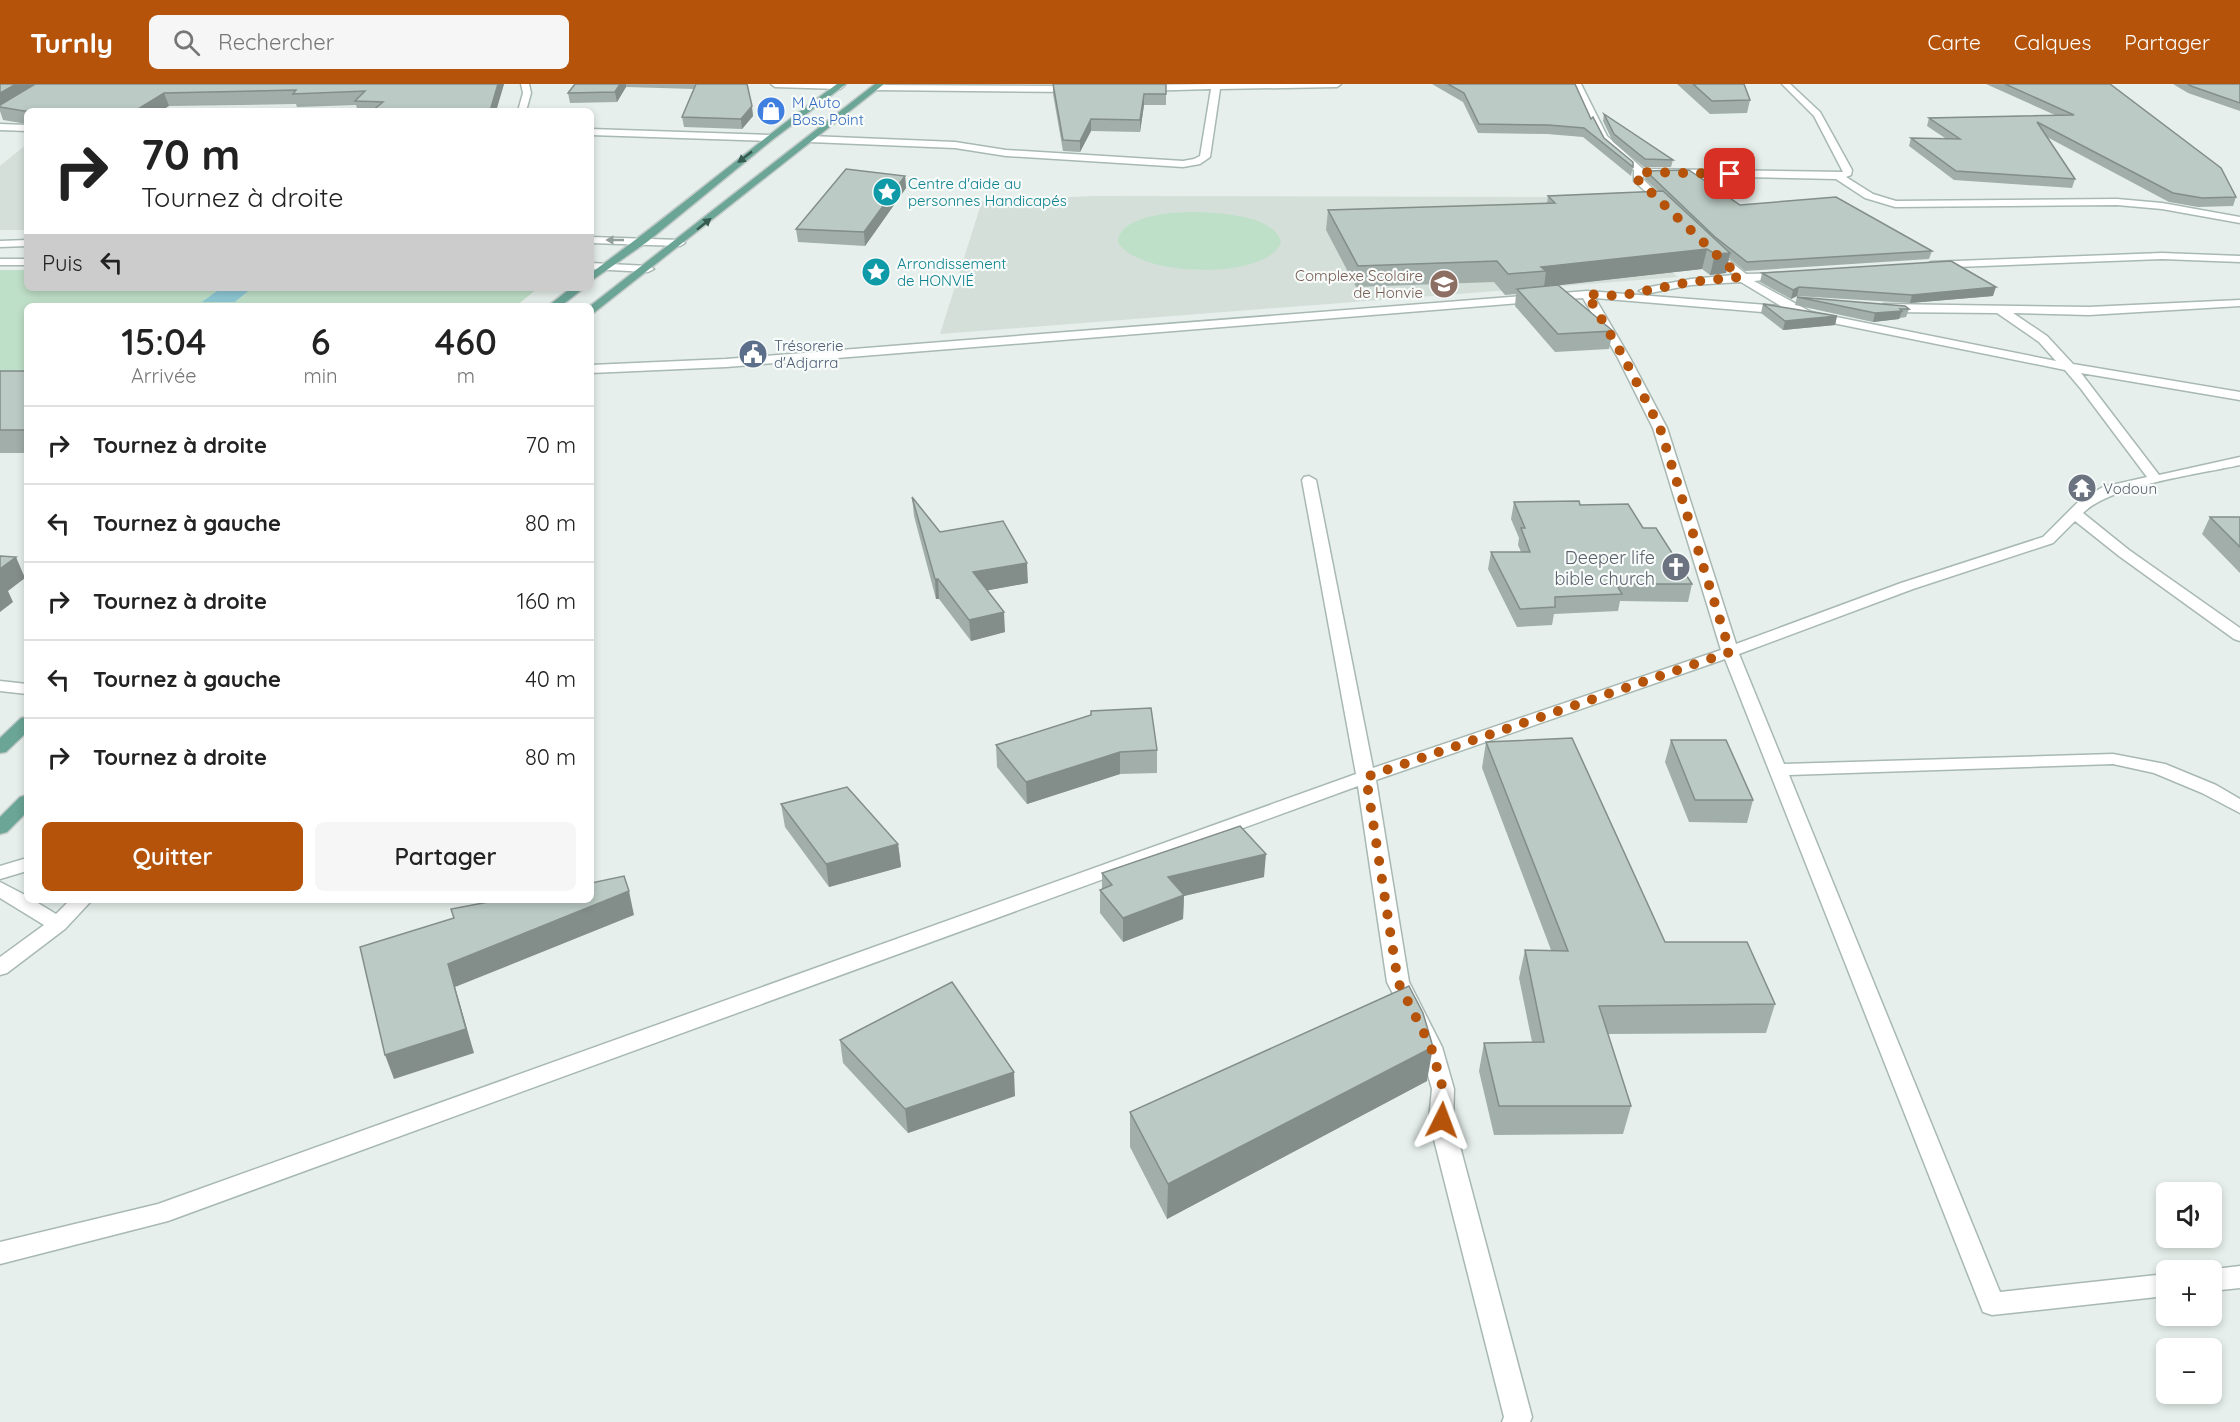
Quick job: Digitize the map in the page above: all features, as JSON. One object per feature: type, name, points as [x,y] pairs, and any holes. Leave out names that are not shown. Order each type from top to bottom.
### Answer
[{"type":"main road","points":[[594,276],[841,85]]},
{"type":"main road","points":[[594,310],[878,86]]},
{"type":"main road","points":[[558,303],[574,291]]},
{"type":"main road","points":[[0,748],[24,725]]},
{"type":"main road","points":[[0,828],[24,804]]},
{"type":"street","points":[[523,108],[527,93],[525,84]]},
{"type":"street","points":[[775,84],[841,85]]},
{"type":"street","points":[[1126,88],[1337,84]]},
{"type":"street","points":[[1577,84],[1586,95],[1591,116],[1608,145],[1640,172],[1838,176],[1848,173],[1820,116],[1786,84]]},
{"type":"street","points":[[878,86],[1082,89]]},
{"type":"street","points":[[810,139],[955,145],[1006,153],[1183,164],[1197,162],[1204,157],[1216,87]]},
{"type":"street","points":[[0,127],[24,128]]},
{"type":"street","points":[[594,132],[770,138]]},
{"type":"street","points":[[1640,172],[1637,179],[1671,212]]},
{"type":"street","points":[[1838,176],[1869,196],[1895,204],[2117,202],[2162,206],[2240,220]]},
{"type":"street","points":[[594,240],[680,243]]},
{"type":"street","points":[[0,244],[24,243]]},
{"type":"street","points":[[1706,245],[1740,277],[1772,299],[1806,313]]},
{"type":"street","points":[[1924,266],[2162,256],[2240,260]]},
{"type":"street","points":[[0,262],[24,262]]},
{"type":"street","points":[[594,266],[648,268]]},
{"type":"street","points":[[1619,296],[1690,282],[1796,274]]},
{"type":"street","points":[[1587,294],[1624,358],[1660,428],[1730,652],[1992,1304],[2156,1286]]},
{"type":"street","points":[[594,369],[726,363],[1587,294],[1806,313],[2068,367],[2240,396]]},
{"type":"street","points":[[1772,299],[1818,303]]},
{"type":"street","points":[[1874,308],[2089,311],[2240,303]]},
{"type":"street","points":[[2000,310],[2043,339],[2086,386],[2155,479]]},
{"type":"street","points":[[0,1253],[159,1214],[1366,777],[1730,652],[1907,586],[2048,540],[2085,504],[2108,490],[2240,461]]},
{"type":"street","points":[[1309,480],[1366,777],[1398,982],[1431,1047],[1443,1089],[1442,1120],[1518,1417],[1516,1422]]},
{"type":"street","points":[[2076,514],[2124,553],[2240,636]]},
{"type":"street","points":[[0,686],[24,689]]},
{"type":"street","points":[[1777,770],[2113,759],[2159,768],[2210,789],[2240,807]]},
{"type":"street","points":[[0,873],[24,865]]},
{"type":"street","points":[[0,889],[58,924]]},
{"type":"street","points":[[0,968],[58,924],[79,903]]},
{"type":"street","points":[[2222,1279],[2240,1277]]},
{"type":"shaded area","points":[[24,146],[24,230],[0,230],[0,166]]},
{"type":"shaded area","points":[[1094,196],[1578,197],[1678,277],[940,334],[982,201]]},
{"type":"green space","points":[[1219,213],[1258,221],[1269,226],[1277,234],[1281,243],[1270,255],[1251,264],[1227,269],[1200,270],[1173,268],[1149,262],[1130,254],[1118,242],[1121,233],[1138,220],[1163,214]]},
{"type":"green space","points":[[0,270],[24,270],[24,291],[217,291],[203,302],[235,302],[248,291],[534,291],[520,303],[24,303],[24,374],[0,375]]},
{"type":"water","points":[[217,291],[248,291],[235,302],[202,302]]},
{"type":"building","points":[[0,84],[16,84],[0,93]]},
{"type":"building","points":[[35,84],[498,84],[491,108],[376,108],[383,102],[355,101],[365,91],[293,94],[296,90],[164,93],[140,108],[24,108],[24,111],[0,107]]},
{"type":"building","points":[[575,84],[620,84],[615,92],[568,93]]},
{"type":"building","points":[[696,84],[747,84],[752,106],[741,119],[682,117]]},
{"type":"building","points":[[1053,84],[1166,84],[1166,94],[1144,94],[1140,120],[1091,119],[1080,141],[1063,140]]},
{"type":"building","points":[[1448,84],[1575,84],[1591,119],[1593,117],[1604,138],[1633,162],[1633,167],[1584,128],[1479,124],[1464,93]]},
{"type":"building","points":[[1693,84],[1744,84],[1750,100],[1712,101]]},
{"type":"building","points":[[2005,84],[2110,84],[2221,168],[2236,197],[2202,198],[2173,193],[2037,122],[2075,179],[1956,171],[1911,138],[1960,139],[1929,118],[2074,115]]},
{"type":"building","points":[[2188,84],[2240,84],[2240,103],[2191,86]]},
{"type":"building","points":[[1604,114],[1673,160],[1645,159],[1614,134]]},
{"type":"building","points":[[846,169],[905,176],[864,232],[796,229]]},
{"type":"building","points":[[1689,170],[1740,205],[1836,197],[1932,251],[1747,262],[1715,237],[1646,171]]},
{"type":"building","points":[[1663,191],[1730,253],[1715,254],[1707,249],[1541,267],[1546,271],[1508,274],[1497,261],[1358,266],[1328,210],[1555,203],[1548,196]]},
{"type":"building","points":[[1951,261],[1996,287],[1912,295],[1799,287],[1793,290],[1762,273]]},
{"type":"building","points":[[1558,285],[1613,331],[1558,334],[1517,289]]},
{"type":"building","points":[[1797,297],[1905,306],[1909,309],[1875,313]]},
{"type":"building","points":[[1763,304],[1837,316],[1785,321]]},
{"type":"building","points":[[0,371],[24,371],[24,430],[0,430]]},
{"type":"building","points":[[912,497],[940,532],[1003,521],[1027,563],[973,572],[1004,612],[969,620],[938,579],[935,579]]},
{"type":"building","points":[[1579,501],[1580,505],[1628,504],[1643,528],[1656,528],[1692,584],[1616,584],[1622,594],[1555,597],[1555,607],[1520,609],[1491,552],[1530,552],[1521,528],[1525,528],[1514,502]]},
{"type":"building","points":[[2210,517],[2240,517],[2240,547]]},
{"type":"building","points":[[0,556],[16,557],[0,569]]},
{"type":"building","points":[[1151,708],[1157,750],[1120,752],[1026,782],[996,745],[1091,715],[1091,711]]},
{"type":"building","points":[[1572,738],[1665,942],[1747,942],[1775,1004],[1599,1006],[1631,1106],[1499,1106],[1484,1043],[1544,1042],[1525,950],[1568,951],[1486,742]]},
{"type":"building","points":[[1671,740],[1726,740],[1753,800],[1695,800]]},
{"type":"building","points":[[847,787],[898,844],[826,864],[781,804]]},
{"type":"building","points":[[1240,826],[1266,854],[1168,877],[1184,895],[1123,918],[1100,890],[1112,885],[1102,873]]},
{"type":"building","points":[[624,876],[629,891],[448,964],[466,1029],[385,1055],[360,947],[454,918],[451,909],[483,903],[594,903],[594,882]]},
{"type":"building","points":[[952,982],[1014,1072],[905,1109],[840,1040]]},
{"type":"building","points":[[1409,986],[1423,1013],[1433,1047],[1168,1184],[1130,1112]]},
{"type":"place","name":"M Auto Boss Point","points":[[771,111]]},
{"type":"place","name":"Centre d'aide au personnes Handicapés","points":[[887,192]]},
{"type":"place","name":"Arrondissement de HONVIÉ","points":[[876,272]]},
{"type":"place","name":"Complexe Scolaire de Honvie","points":[[1444,284]]},
{"type":"place","name":"Trésorerie d'Adjarra","points":[[753,354]]},
{"type":"place","name":"Vodoun","points":[[2082,488]]},
{"type":"place","name":"Deeper life bible church","points":[[1676,567]]},
{"type":"route","points":[[1442,1120],[1443,1089],[1431,1047],[1398,982],[1366,777],[1730,652],[1660,428],[1624,358],[1587,294],[1619,296],[1690,282],[1740,277],[1636,176],[1640,172],[1730,174]]}]
